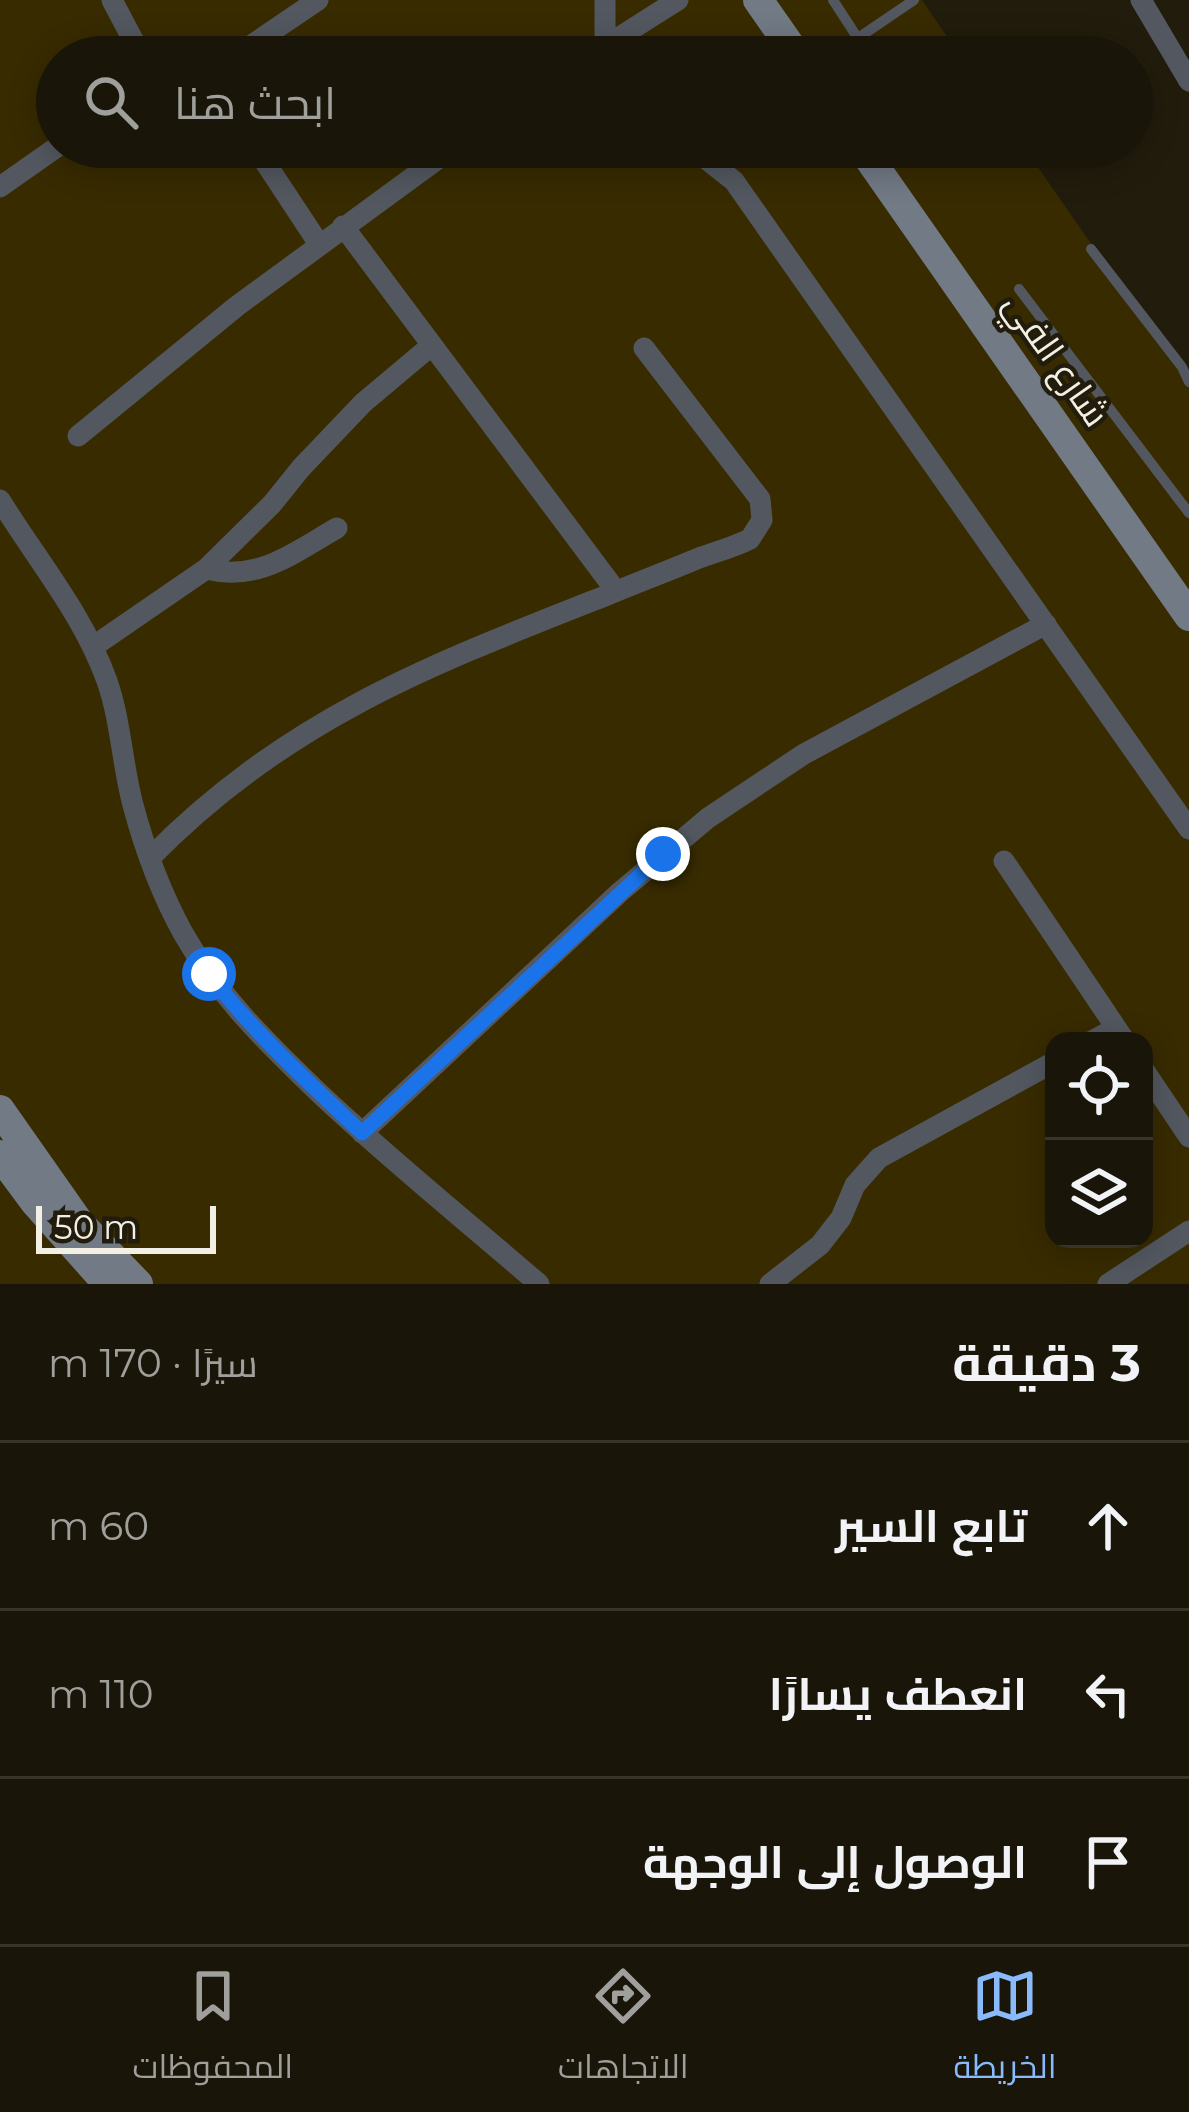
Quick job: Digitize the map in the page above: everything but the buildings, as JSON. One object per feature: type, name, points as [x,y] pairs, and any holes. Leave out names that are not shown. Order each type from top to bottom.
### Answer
[{"type":"street","points":[[112,0],[131,36]]},
{"type":"street","points":[[265,36],[318,0]]},
{"type":"street","points":[[605,0],[608,36]]},
{"type":"street","points":[[631,36],[679,0]]},
{"type":"street","points":[[758,0],[783,36]]},
{"type":"street","points":[[1142,0],[1189,81]]},
{"type":"street","points":[[0,187],[36,162]]},
{"type":"street","points":[[269,168],[319,244]]},
{"type":"street","points":[[78,436],[221,319],[424,168]]},
{"type":"street","points":[[719,168],[734,182],[1189,829]]},
{"type":"street","name":"شارع الفي","points":[[876,168],[1189,616]]},
{"type":"street","points":[[343,226],[616,591]]},
{"type":"street","points":[[94,646],[206,568],[272,504],[347,418],[432,345]]},
{"type":"street","points":[[150,858],[232,783],[326,719],[439,662],[740,544],[758,531],[760,499],[644,348]]},
{"type":"street","points":[[0,500],[94,646],[117,715],[133,806],[164,896],[185,936],[236,1010],[267,1043],[362,1133],[539,1284]]},
{"type":"street","points":[[206,568],[223,573],[258,570],[337,528]]},
{"type":"street","points":[[362,1133],[620,892],[708,818],[805,754],[1046,624]]},
{"type":"street","points":[[1004,862],[1119,1032]]},
{"type":"street","points":[[770,1284],[820,1245],[841,1218],[855,1185],[880,1158],[1045,1067]]},
{"type":"street","points":[[1153,1083],[1189,1137]]},
{"type":"street","points":[[0,1109],[80,1224],[138,1284]]},
{"type":"street","points":[[0,1155],[34,1202],[108,1284]]},
{"type":"street","points":[[1108,1284],[1189,1231]]},
{"type":"lane","points":[[833,0],[856,36]]},
{"type":"lane","points":[[860,36],[914,0]]},
{"type":"lane","points":[[1091,249],[1189,382]]},
{"type":"lane","points":[[1019,289],[1189,513]]},
{"type":"shaded area","points":[[0,0],[922,0],[947,36],[36,36],[36,168],[1039,168],[1189,385],[1189,1284],[0,1284]]},
{"type":"route","points":[[209,974],[267,1043],[362,1133],[663,854]]}]
